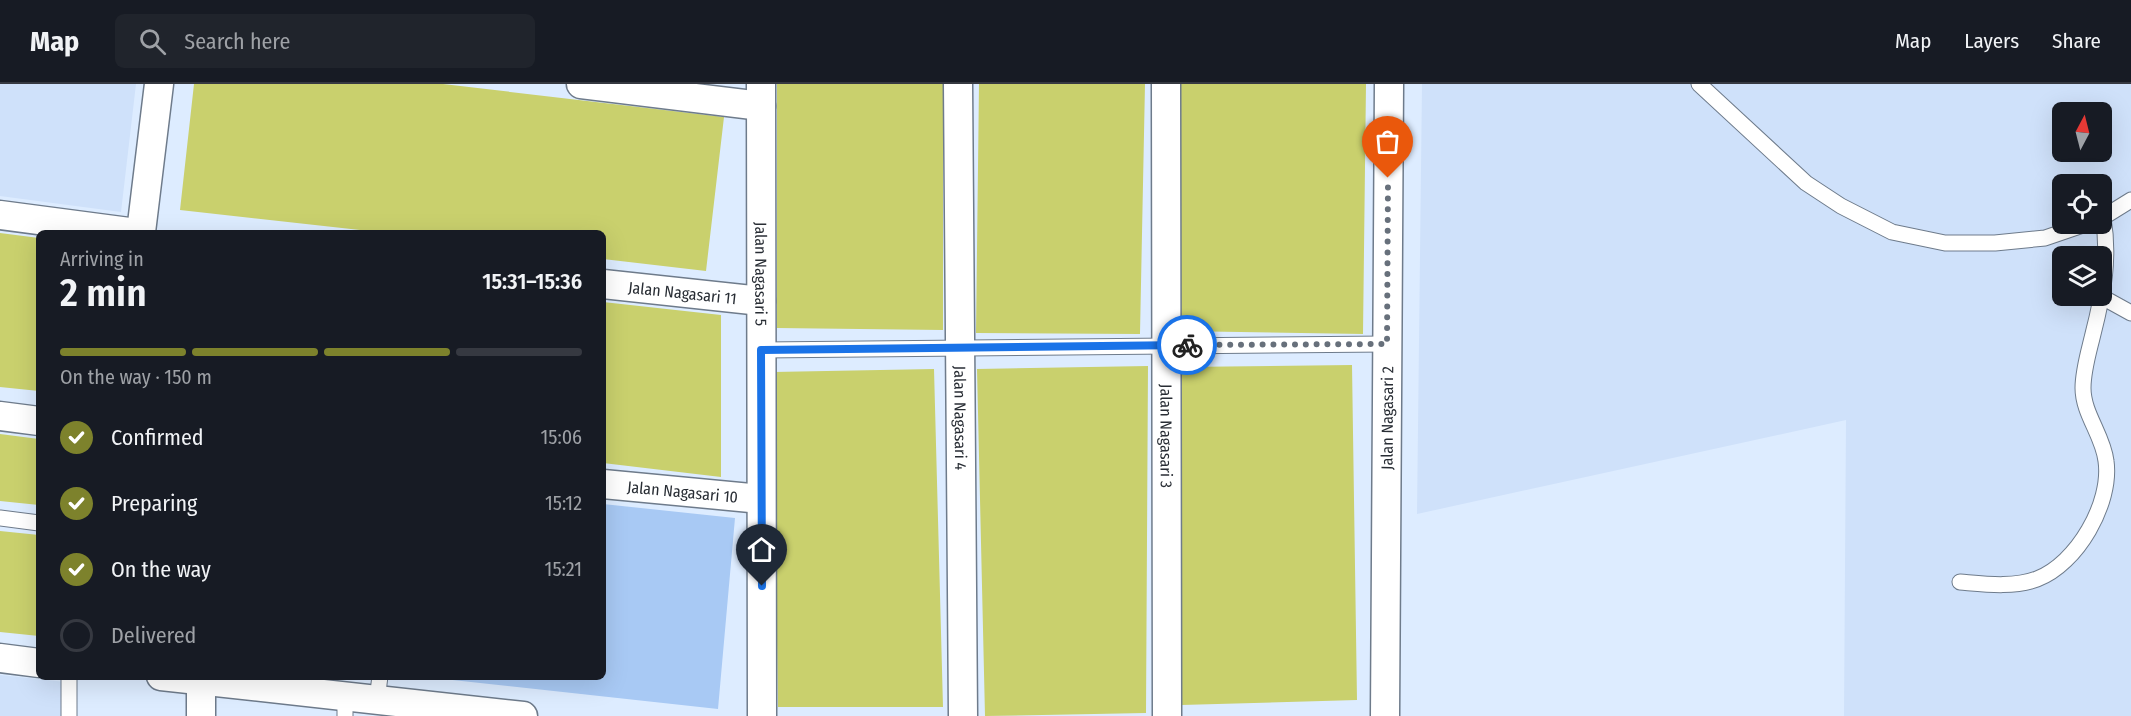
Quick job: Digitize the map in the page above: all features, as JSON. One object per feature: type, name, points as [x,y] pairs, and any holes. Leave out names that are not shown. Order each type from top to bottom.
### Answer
[{"type":"street","points":[[141,230],[159,84]]},
{"type":"street","points":[[581,84],[761,95]]},
{"type":"street","name":"Jalan Nagasari 4","points":[[958,84],[963,716]]},
{"type":"street","name":"Jalan Nagasari 3","points":[[1166,84],[1167,716]]},
{"type":"street","name":"Jalan Nagasari 2","points":[[1385,716],[1389,84]]},
{"type":"street","name":"Jalan Nagasari 5","points":[[761,95],[762,716]]},
{"type":"street","points":[[0,215],[114,230]]},
{"type":"street","name":"Jalan Nagasari 11","points":[[606,284],[761,301]]},
{"type":"street","points":[[0,416],[36,421]]},
{"type":"street","name":"Jalan Nagasari 10","points":[[606,484],[761,499]]},
{"type":"street","points":[[0,658],[36,663]]},
{"type":"street","points":[[193,680],[345,706],[378,688],[480,714],[523,716]]},
{"type":"street","points":[[201,681],[201,716]]},
{"type":"lane","points":[[1699,84],[1806,183],[1841,206],[1892,232],[1945,243],[1995,243],[2045,238],[2057,234]]},
{"type":"lane","points":[[2112,212],[2131,200]]},
{"type":"lane","points":[[2112,303],[2131,313]]},
{"type":"lane","points":[[1960,582],[2016,584],[2036,579],[2070,555],[2088,532],[2105,489],[2107,463],[2103,446],[2086,408],[2083,388],[2100,306]]},
{"type":"lane","points":[[761,350],[1387,344]]},
{"type":"lane","points":[[0,518],[36,523]]},
{"type":"lane","points":[[69,680],[69,716]]},
{"type":"shaded area","points":[[0,84],[136,84],[121,212],[0,196]]},
{"type":"shaded area","points":[[1422,84],[2131,84],[2131,716],[1844,716],[1846,420],[1417,514]]},
{"type":"shaded area","points":[[606,504],[735,518],[718,709],[452,680],[606,680]]},
{"type":"shaded area","points":[[0,675],[75,683],[76,716],[0,716]]},
{"type":"building","points":[[194,84],[443,84],[724,117],[706,271],[606,259],[606,230],[360,230],[180,210]]},
{"type":"building","points":[[777,84],[943,84],[943,330],[777,328]]},
{"type":"building","points":[[979,84],[1145,84],[1140,334],[976,333]]},
{"type":"building","points":[[1181,84],[1366,84],[1363,334],[1177,331]]},
{"type":"building","points":[[0,233],[36,238],[36,391],[0,387]]},
{"type":"building","points":[[606,302],[721,315],[721,477],[606,463]]},
{"type":"building","points":[[1352,365],[1357,700],[1181,705],[1182,367]]},
{"type":"building","points":[[1148,366],[1146,713],[985,716],[977,369]]},
{"type":"building","points":[[934,369],[943,707],[778,707],[773,372]]},
{"type":"building","points":[[0,434],[36,439],[36,505],[0,501]]},
{"type":"building","points":[[0,531],[36,535],[36,636],[0,632]]},
{"type":"way so far","points":[[1187,345],[1387,344],[1388,178]]},
{"type":"route","points":[[762,586],[761,350],[1187,345]]}]
